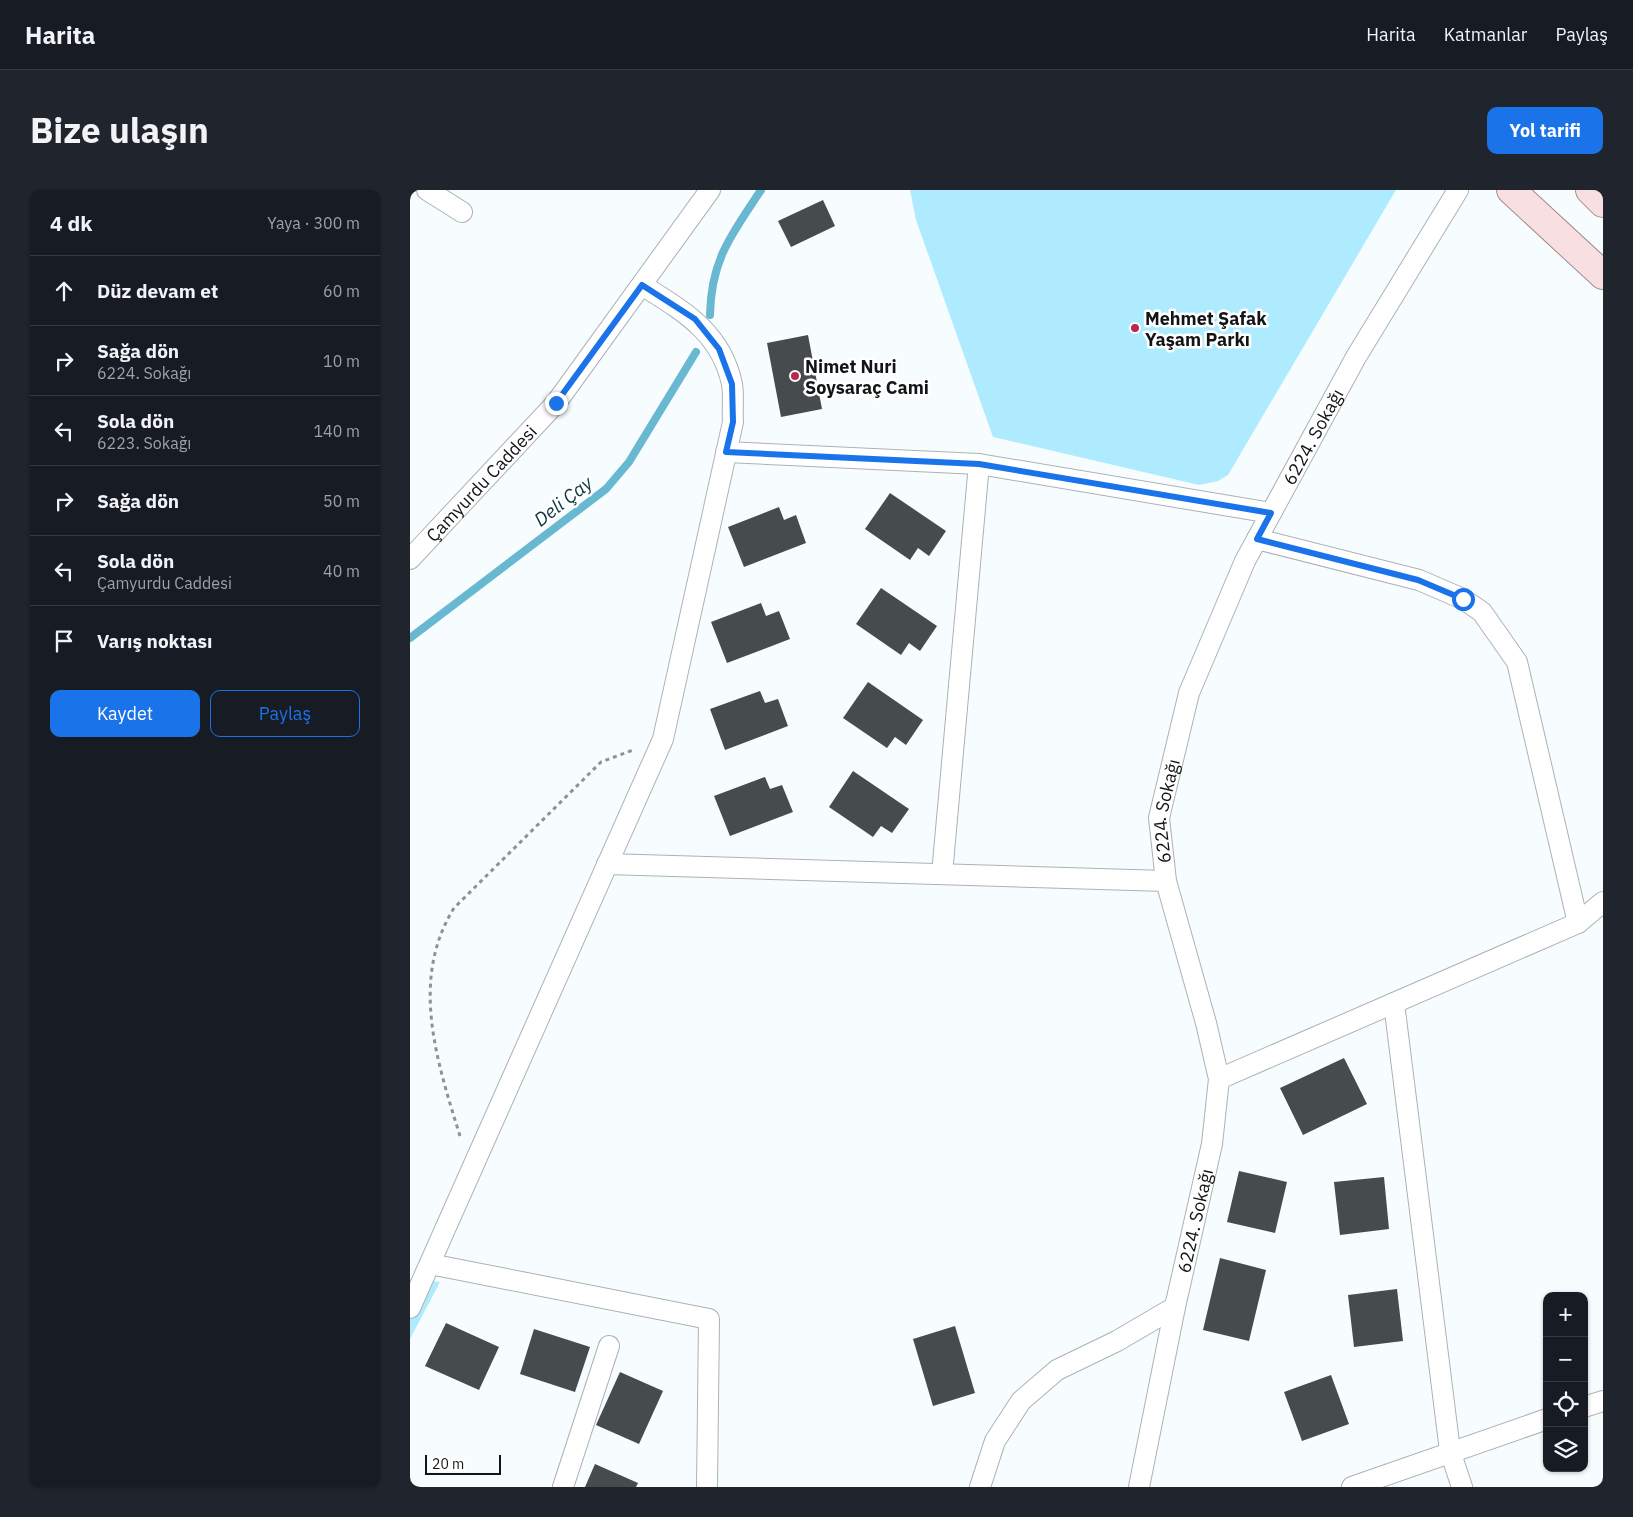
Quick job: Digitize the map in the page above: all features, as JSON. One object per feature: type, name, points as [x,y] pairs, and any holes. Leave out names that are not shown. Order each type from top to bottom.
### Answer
[{"type":"main road","points":[[1510,190],[1603,275]]},
{"type":"main road","points":[[1590,190],[1603,203]]},
{"type":"street","points":[[427,190],[462,212]]},
{"type":"street","name":"Çamyurdu Caddesi","points":[[410,559],[556,403],[710,190]]},
{"type":"street","name":"6224. Sokağı","points":[[1140,1487],[1175,1307],[1212,1144],[1219,1079],[1206,1022],[1166,881],[1159,818],[1189,693],[1245,561],[1356,357],[1458,190]]},
{"type":"street","points":[[410,1308],[663,739],[733,422],[732,384],[719,349],[695,319],[642,285]]},
{"type":"street","points":[[726,452],[979,464],[1271,513]]},
{"type":"street","points":[[942,874],[979,464]]},
{"type":"street","points":[[1257,539],[1418,580],[1463,599],[1482,612],[1517,662],[1578,923]]},
{"type":"street","points":[[607,864],[1166,881]]},
{"type":"street","points":[[1219,1079],[1578,923],[1603,902]]},
{"type":"street","points":[[1394,1003],[1450,1451],[1462,1487]]},
{"type":"street","points":[[430,1264],[709,1319],[706,1487]]},
{"type":"street","points":[[980,1487],[995,1442],[1021,1401],[1057,1370],[1117,1341],[1175,1307]]},
{"type":"street","points":[[563,1487],[609,1346]]},
{"type":"street","points":[[1588,1406],[1603,1401]]},
{"type":"street","points":[[1352,1487],[1450,1451],[1543,1420]]},
{"type":"path","points":[[436,933],[454,908],[601,762],[663,739]]},
{"type":"path","points":[[428,1034],[471,1170]]},
{"type":"shaded area","name":"Mehmet Şafak Yaşam Parkı","points":[[910,190],[1396,190],[1228,475],[1218,481],[1199,485],[993,437],[916,220]]},
{"type":"shaded area","points":[[410,1279],[440,1282],[410,1339]]},
{"type":"building","points":[[823,200],[835,226],[791,247],[778,221]]},
{"type":"building","name":"Nimet Nuri Soysaraç Cami","points":[[808,335],[822,409],[781,417],[767,343]]},
{"type":"building","points":[[890,493],[946,531],[929,556],[918,548],[910,560],[865,529]]},
{"type":"building","points":[[779,507],[784,520],[796,515],[806,543],[744,567],[728,527]]},
{"type":"building","points":[[881,588],[937,626],[920,651],[909,643],[901,655],[856,624]]},
{"type":"building","points":[[761,603],[766,616],[779,611],[790,639],[727,663],[711,622]]},
{"type":"building","points":[[868,682],[923,720],[906,745],[895,737],[887,748],[843,718]]},
{"type":"building","points":[[760,691],[765,703],[778,699],[788,726],[725,750],[710,709]]},
{"type":"building","points":[[853,771],[909,809],[892,833],[881,826],[873,837],[829,807]]},
{"type":"building","points":[[765,777],[770,789],[782,785],[793,812],[730,836],[714,796]]},
{"type":"building","points":[[1344,1058],[1367,1104],[1303,1135],[1280,1088]]},
{"type":"building","points":[[1239,1171],[1287,1182],[1275,1233],[1227,1222]]},
{"type":"building","points":[[1384,1177],[1389,1229],[1340,1235],[1334,1182]]},
{"type":"building","points":[[1220,1258],[1266,1270],[1249,1341],[1203,1330]]},
{"type":"building","points":[[1397,1289],[1403,1341],[1354,1347],[1348,1295]]},
{"type":"building","points":[[446,1323],[499,1347],[479,1390],[425,1366]]},
{"type":"building","points":[[955,1326],[975,1393],[933,1406],[913,1339]]},
{"type":"building","points":[[534,1329],[590,1347],[575,1392],[520,1374]]},
{"type":"building","points":[[620,1372],[663,1391],[639,1444],[596,1425]]},
{"type":"building","points":[[1331,1375],[1349,1424],[1302,1441],[1284,1392]]},
{"type":"building","points":[[595,1464],[638,1483],[636,1487],[585,1487]]},
{"type":"waterway","name":"Deli Çay","points":[[710,315],[711,295],[719,262],[732,234],[761,190]]},
{"type":"waterway","name":"Deli Çay","points":[[410,638],[606,489],[629,462],[696,352]]},
{"type":"place","name":"Mehmet Şafak Yaşam Parkı","points":[[1135,328]]},
{"type":"place","name":"Nimet Nuri Soysaraç Cami","points":[[795,376]]},
{"type":"route","points":[[556,403],[642,285],[695,319],[719,349],[732,384],[733,422],[726,452],[979,464],[1271,513],[1257,539],[1418,580],[1447,594],[1463,599]]}]
